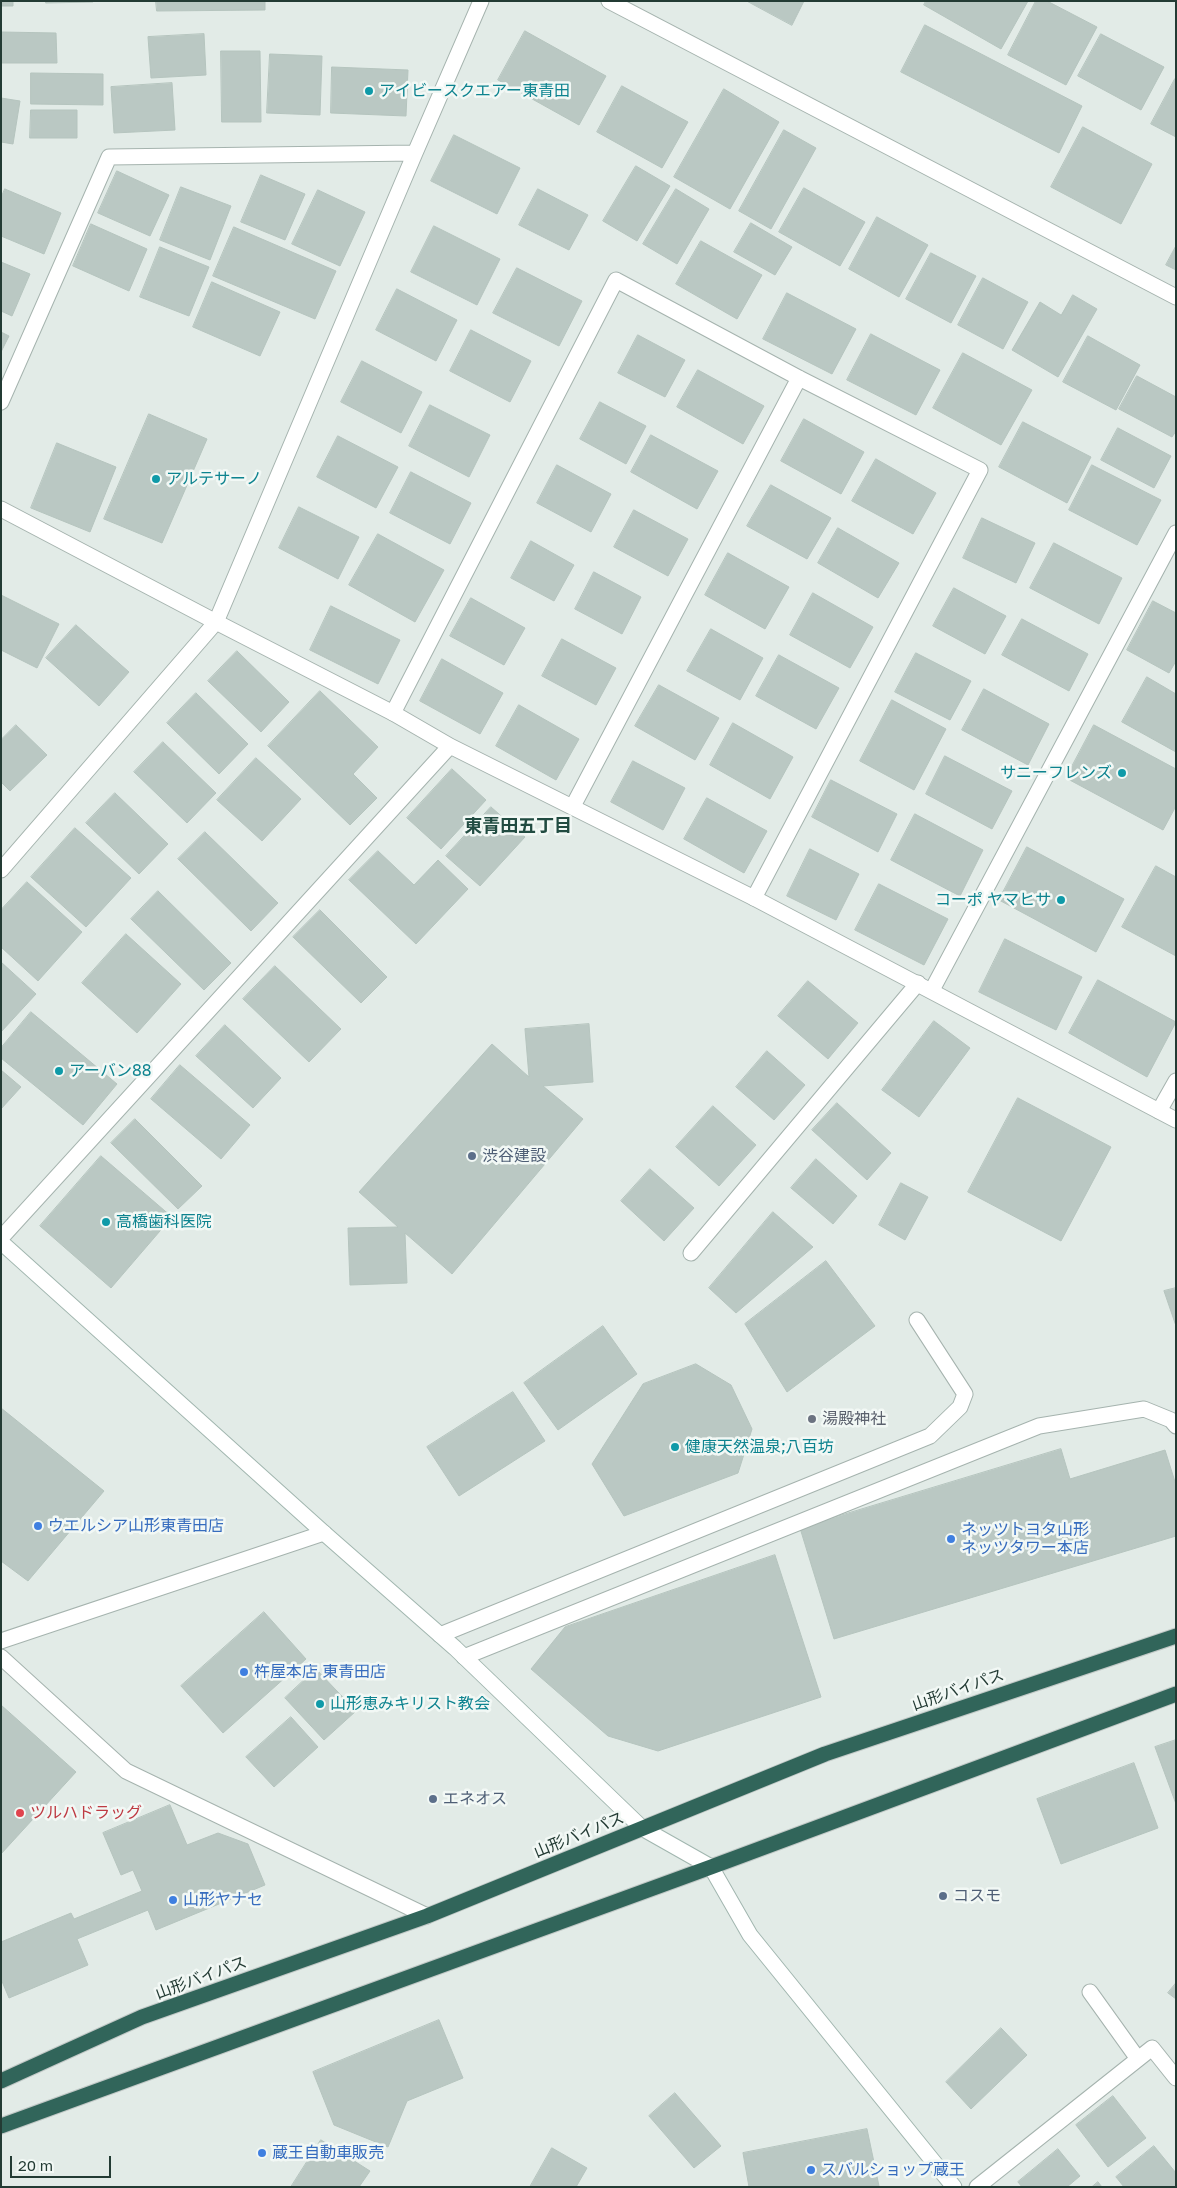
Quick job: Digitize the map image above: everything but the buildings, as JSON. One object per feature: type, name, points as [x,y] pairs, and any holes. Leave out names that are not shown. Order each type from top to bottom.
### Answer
[{"type":"highway","name":"山形バイパス","points":[[1,2081],[142,2017],[427,1916],[825,1754],[1176,1636]]},
{"type":"highway","points":[[1,2126],[711,1867],[1176,1694]]},
{"type":"street","points":[[1,870],[216,622],[481,1]]},
{"type":"street","points":[[609,1],[1176,297]]},
{"type":"street","points":[[1,402],[108,157],[415,153]]},
{"type":"street","points":[[393,713],[616,280],[799,378],[980,470],[754,898]]},
{"type":"street","points":[[573,806],[799,378]]},
{"type":"street","points":[[1,509],[393,713],[450,746],[573,806],[925,986],[1176,1120]]},
{"type":"street","points":[[691,1253],[925,986],[1170,560],[1176,534]]},
{"type":"street","points":[[1,1238],[450,746]]},
{"type":"street","points":[[1159,1111],[1176,1081]]},
{"type":"street","points":[[1,1242],[440,1635],[642,1828],[711,1867],[750,1935],[954,2187]]},
{"type":"street","points":[[440,1635],[930,1436],[960,1407],[965,1394],[917,1320]]},
{"type":"street","points":[[464,1657],[1039,1426],[1144,1409],[1171,1420],[1176,1426]]},
{"type":"street","points":[[1,1641],[324,1533]]},
{"type":"street","points":[[1,1657],[126,1771],[427,1916]]},
{"type":"street","points":[[1090,1992],[1138,2059]]},
{"type":"street","points":[[977,2187],[1152,2048],[1176,2078]]},
{"type":"place","name":"アイビースクエアー東青田","points":[[369,91]]},
{"type":"place","name":"アルテサーノ","points":[[156,479]]},
{"type":"place","name":"サニーフレンズ","points":[[1122,773]]},
{"type":"place","name":"コーポ ヤマヒサ","points":[[1061,900]]},
{"type":"place","name":"アーバン88","points":[[59,1071]]},
{"type":"place","name":"渋谷建設","points":[[472,1156]]},
{"type":"place","name":"高橋歯科医院","points":[[106,1222]]},
{"type":"place","name":"湯殿神社","points":[[812,1419]]},
{"type":"place","name":"健康天然温泉;八百坊","points":[[675,1447]]},
{"type":"place","name":"ウエルシア山形東青田店","points":[[38,1526]]},
{"type":"place","name":"ネッツトヨタ山形 ネッツタワー本店","points":[[951,1539]]},
{"type":"place","name":"杵屋本店 東青田店","points":[[244,1672]]},
{"type":"place","name":"山形恵みキリスト教会","points":[[320,1704]]},
{"type":"place","name":"エネオス","points":[[433,1799]]},
{"type":"place","name":"ツルハドラッグ","points":[[20,1813]]},
{"type":"place","name":"コスモ","points":[[943,1896]]},
{"type":"place","name":"山形ヤナセ","points":[[173,1900]]},
{"type":"place","name":"蔵王自動車販売","points":[[262,2153]]},
{"type":"place","name":"スバルショップ蔵王","points":[[811,2170]]},
{"type":"district","name":"東青田五丁目","points":[[518,826]]}]
